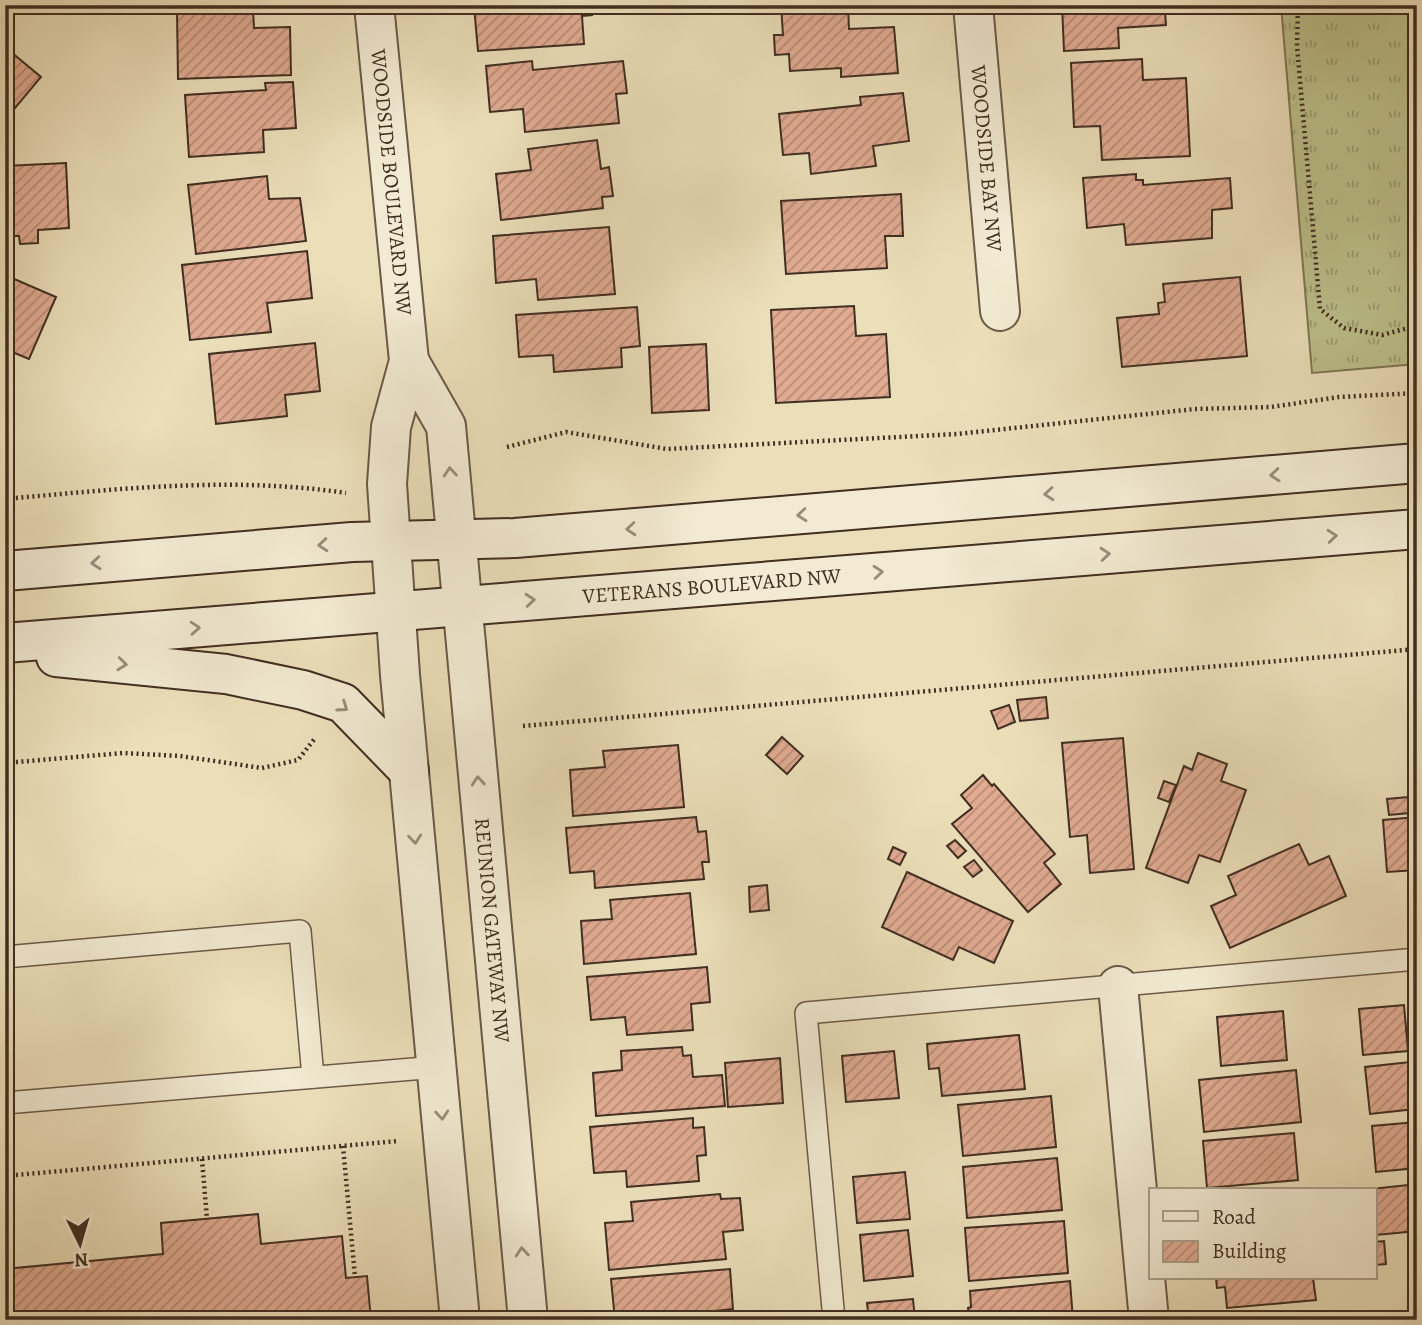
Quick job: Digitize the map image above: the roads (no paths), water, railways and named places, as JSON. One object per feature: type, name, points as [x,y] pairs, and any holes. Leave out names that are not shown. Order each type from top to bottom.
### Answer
[{"type":"main road","name":"WOODSIDE BOULEVARD NW","points":[[374,5],[409,361],[391,427],[387,484],[391,542]]},
{"type":"main road","name":"WOODSIDE BAY NW","points":[[972,5],[1000,311]]},
{"type":"main road","name":"WOODSIDE BOULEVARD NW","points":[[409,361],[446,426],[456,540]]},
{"type":"main road","points":[[5,571],[338,543],[515,538],[1417,463]]},
{"type":"main road","name":"VETERANS BOULEVARD NW","points":[[5,643],[1417,529]]},
{"type":"main road","name":"REUNION GATEWAY NW","points":[[456,540],[528,1320]]},
{"type":"main road","points":[[391,542],[409,771],[460,1320]]},
{"type":"main road","points":[[5,651],[226,674],[303,690],[343,704],[409,771]]},
{"type":"main road","points":[[1118,986],[1149,1320]]},
{"type":"lane","points":[[5,957],[300,931],[313,1077]]},
{"type":"lane","points":[[834,1320],[806,1013],[1417,959]]},
{"type":"lane","points":[[5,1103],[437,1067]]}]
